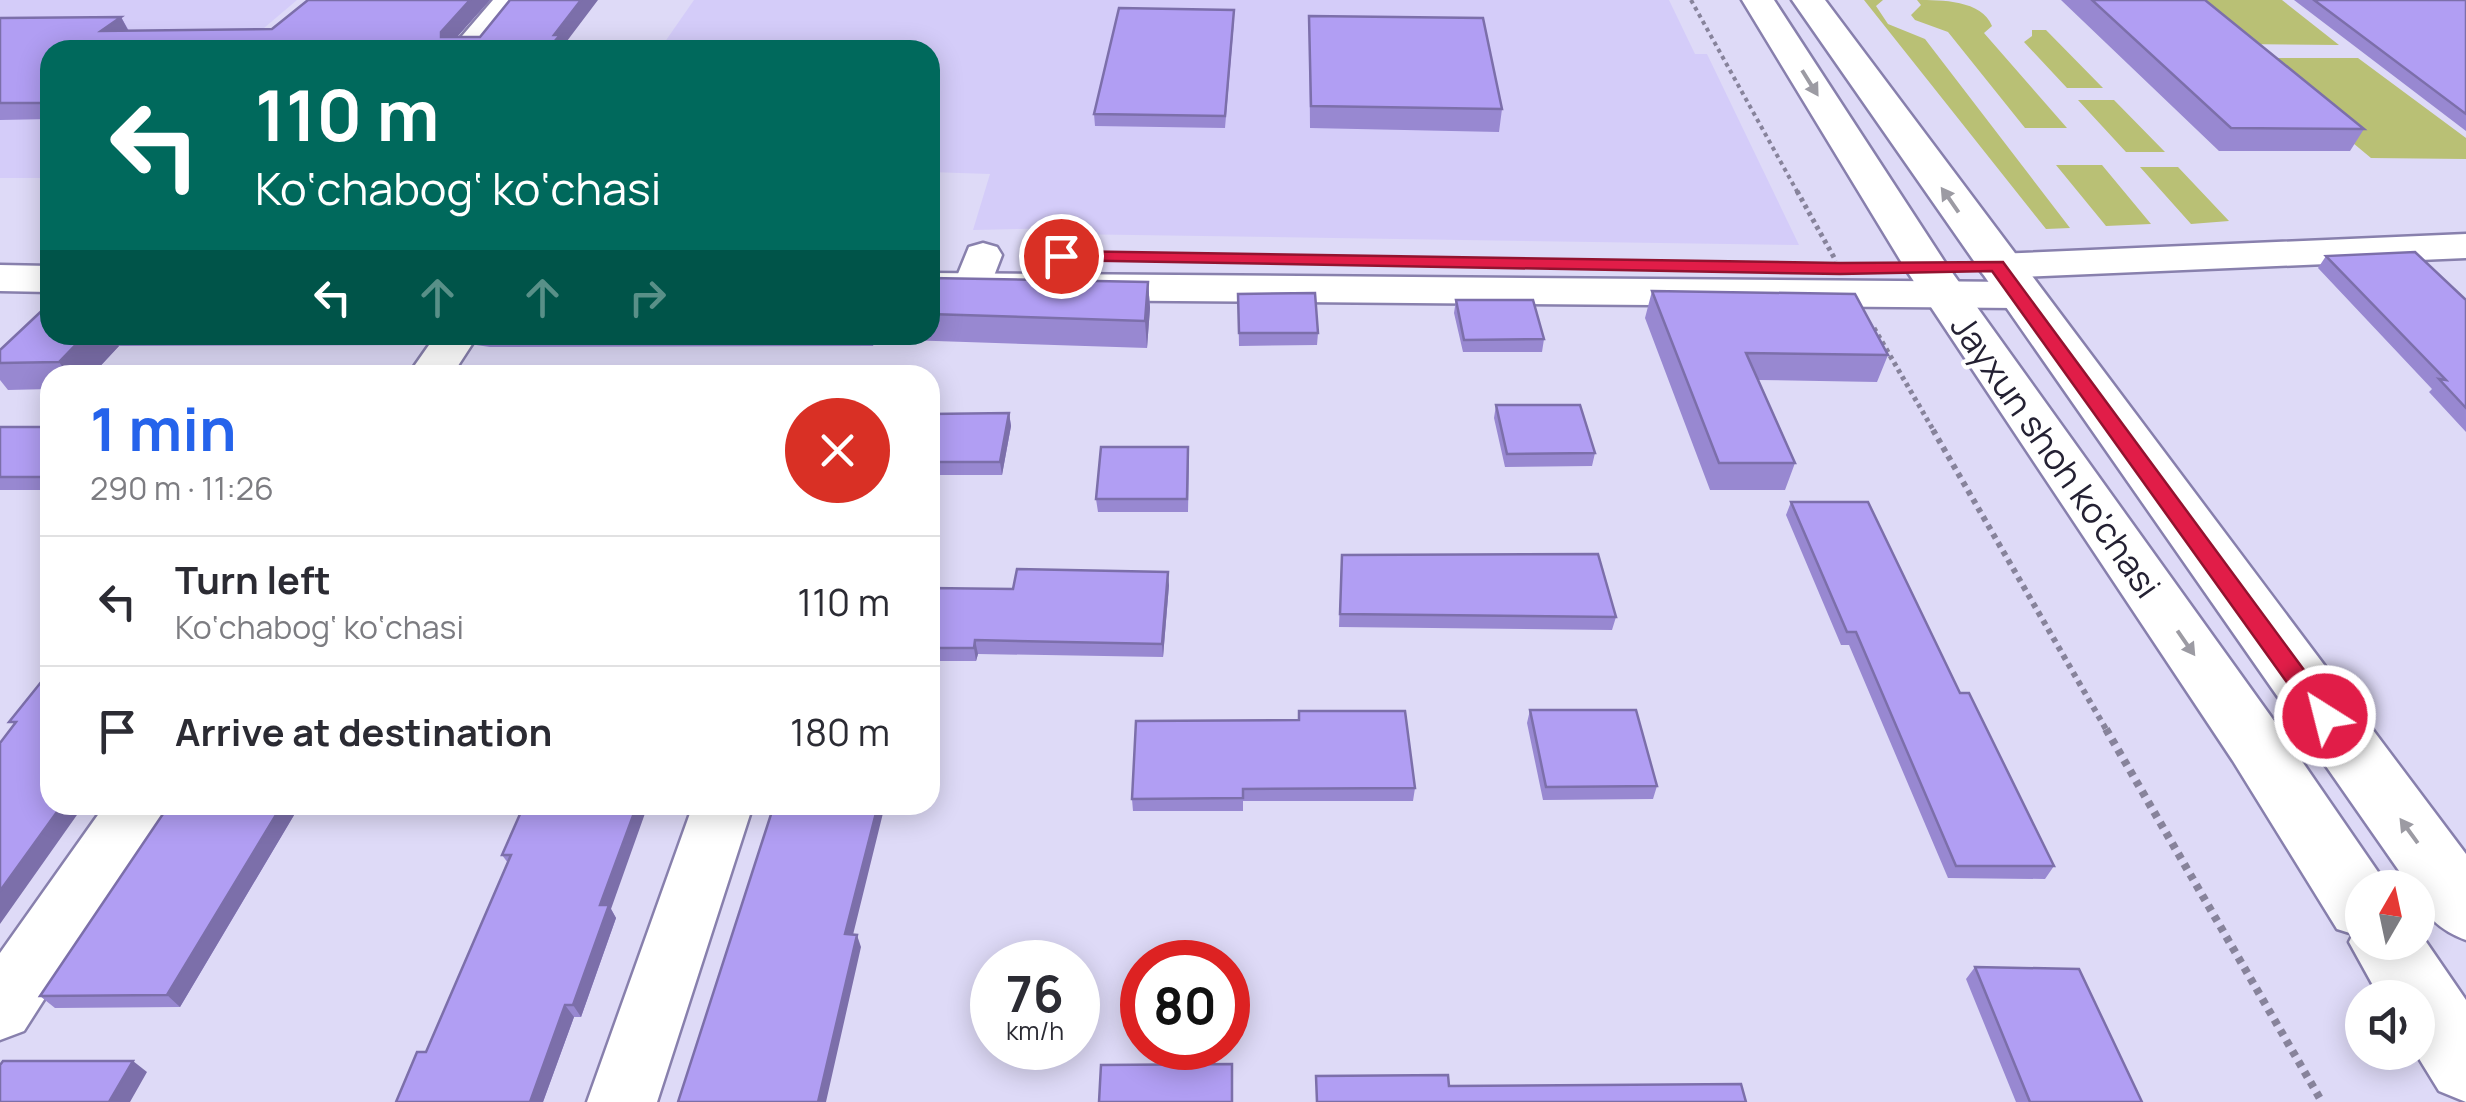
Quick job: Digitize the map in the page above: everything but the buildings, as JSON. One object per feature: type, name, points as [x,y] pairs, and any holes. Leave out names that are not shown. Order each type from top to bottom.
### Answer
[{"type":"main road","name":"Jayxun shoh ko'chasi","points":[[1787,7],[2008,280],[2466,910]]},
{"type":"main road","name":"Jayxun shoh ko'chasi","points":[[1787,7],[1936,282],[2255,743],[2345,882]]},
{"type":"main road","points":[[0,251],[40,251]]},
{"type":"main road","points":[[940,262],[962,276],[2008,280]]},
{"type":"main road","points":[[0,278],[40,279]]},
{"type":"main road","points":[[2398,960],[2466,1065]]},
{"type":"street","points":[[475,40],[510,0]]},
{"type":"street","points":[[2008,280],[2466,246]]},
{"type":"street","points":[[0,1008],[131,815]]},
{"type":"street","points":[[622,1102],[720,815]]},
{"type":"path","points":[[1692,0],[1848,282],[2322,1102]]},
{"type":"shaded area","points":[[0,0],[297,0],[250,40],[40,40],[40,178],[0,178]]},
{"type":"shaded area","points":[[694,0],[1669,0],[1695,54],[1707,54],[1799,245],[1065,234],[1066,228],[973,230],[990,174],[940,172],[940,40],[666,40]]},
{"type":"green space","points":[[1864,0],[1883,0],[1876,6],[1888,24],[1925,39],[2070,228],[2046,229]]},
{"type":"green space","points":[[1917,0],[1960,3],[1987,17],[1992,26],[1984,33],[2067,128],[2025,128],[1948,32],[1915,20],[1911,15],[1921,5]]},
{"type":"green space","points":[[2183,0],[2282,0],[2339,45],[2236,44]]},
{"type":"green space","points":[[2032,30],[2046,30],[2103,88],[2067,88],[2024,42],[2032,36]]},
{"type":"green space","points":[[2251,58],[2358,58],[2466,138],[2466,159],[2371,158]]},
{"type":"green space","points":[[2078,100],[2114,100],[2165,152],[2126,152]]},
{"type":"green space","points":[[2056,165],[2102,165],[2151,224],[2106,226]]},
{"type":"green space","points":[[2140,167],[2178,167],[2229,221],[2191,224]]},
{"type":"route","points":[[1061,256],[1840,268],[1997,266],[2325,716]]}]
